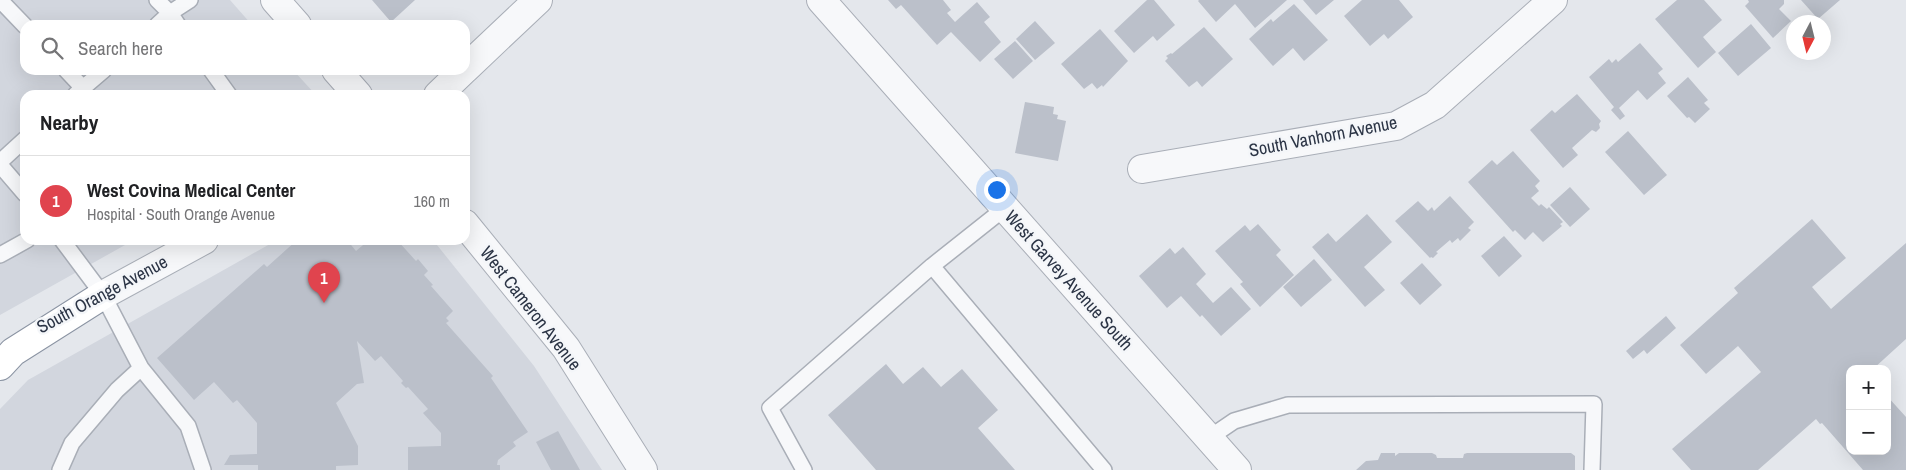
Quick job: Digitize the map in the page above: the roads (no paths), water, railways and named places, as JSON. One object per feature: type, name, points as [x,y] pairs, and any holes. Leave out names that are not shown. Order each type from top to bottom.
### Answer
[{"type":"highway","points":[[0,366],[13,352],[103,295]]},
{"type":"street","points":[[275,0],[293,20]]},
{"type":"street","points":[[470,64],[538,0]]},
{"type":"street","name":"West Garvey Avenue South","points":[[821,0],[1238,470]]},
{"type":"street","name":"South Vanhorn Avenue","points":[[1142,169],[1396,126],[1435,104],[1553,0]]},
{"type":"street","points":[[340,75],[354,90]]},
{"type":"street","points":[[443,90],[459,75]]},
{"type":"street","name":"West Cameron Avenue","points":[[470,230],[566,348],[643,470]]},
{"type":"street","name":"South Orange Avenue","points":[[0,348],[195,245]]},
{"type":"lane","points":[[0,0],[20,21]]},
{"type":"lane","points":[[157,0],[174,19],[190,0]]},
{"type":"lane","points":[[69,75],[78,90]]},
{"type":"lane","points":[[80,90],[98,75]]},
{"type":"lane","points":[[215,75],[225,90]]},
{"type":"lane","points":[[20,144],[0,163],[20,188]]},
{"type":"lane","points":[[804,470],[770,408],[932,266],[1005,208]]},
{"type":"lane","points":[[0,255],[20,244]]},
{"type":"lane","points":[[66,245],[103,295],[141,368],[188,426],[203,470]]},
{"type":"lane","points":[[932,266],[1104,470]]},
{"type":"lane","points":[[60,470],[72,443],[117,390],[141,368]]},
{"type":"lane","points":[[1210,438],[1234,421],[1288,405],[1594,404],[1592,470]]},
{"type":"place","name":"West Covina Medical Center","points":[[324,303]]}]
